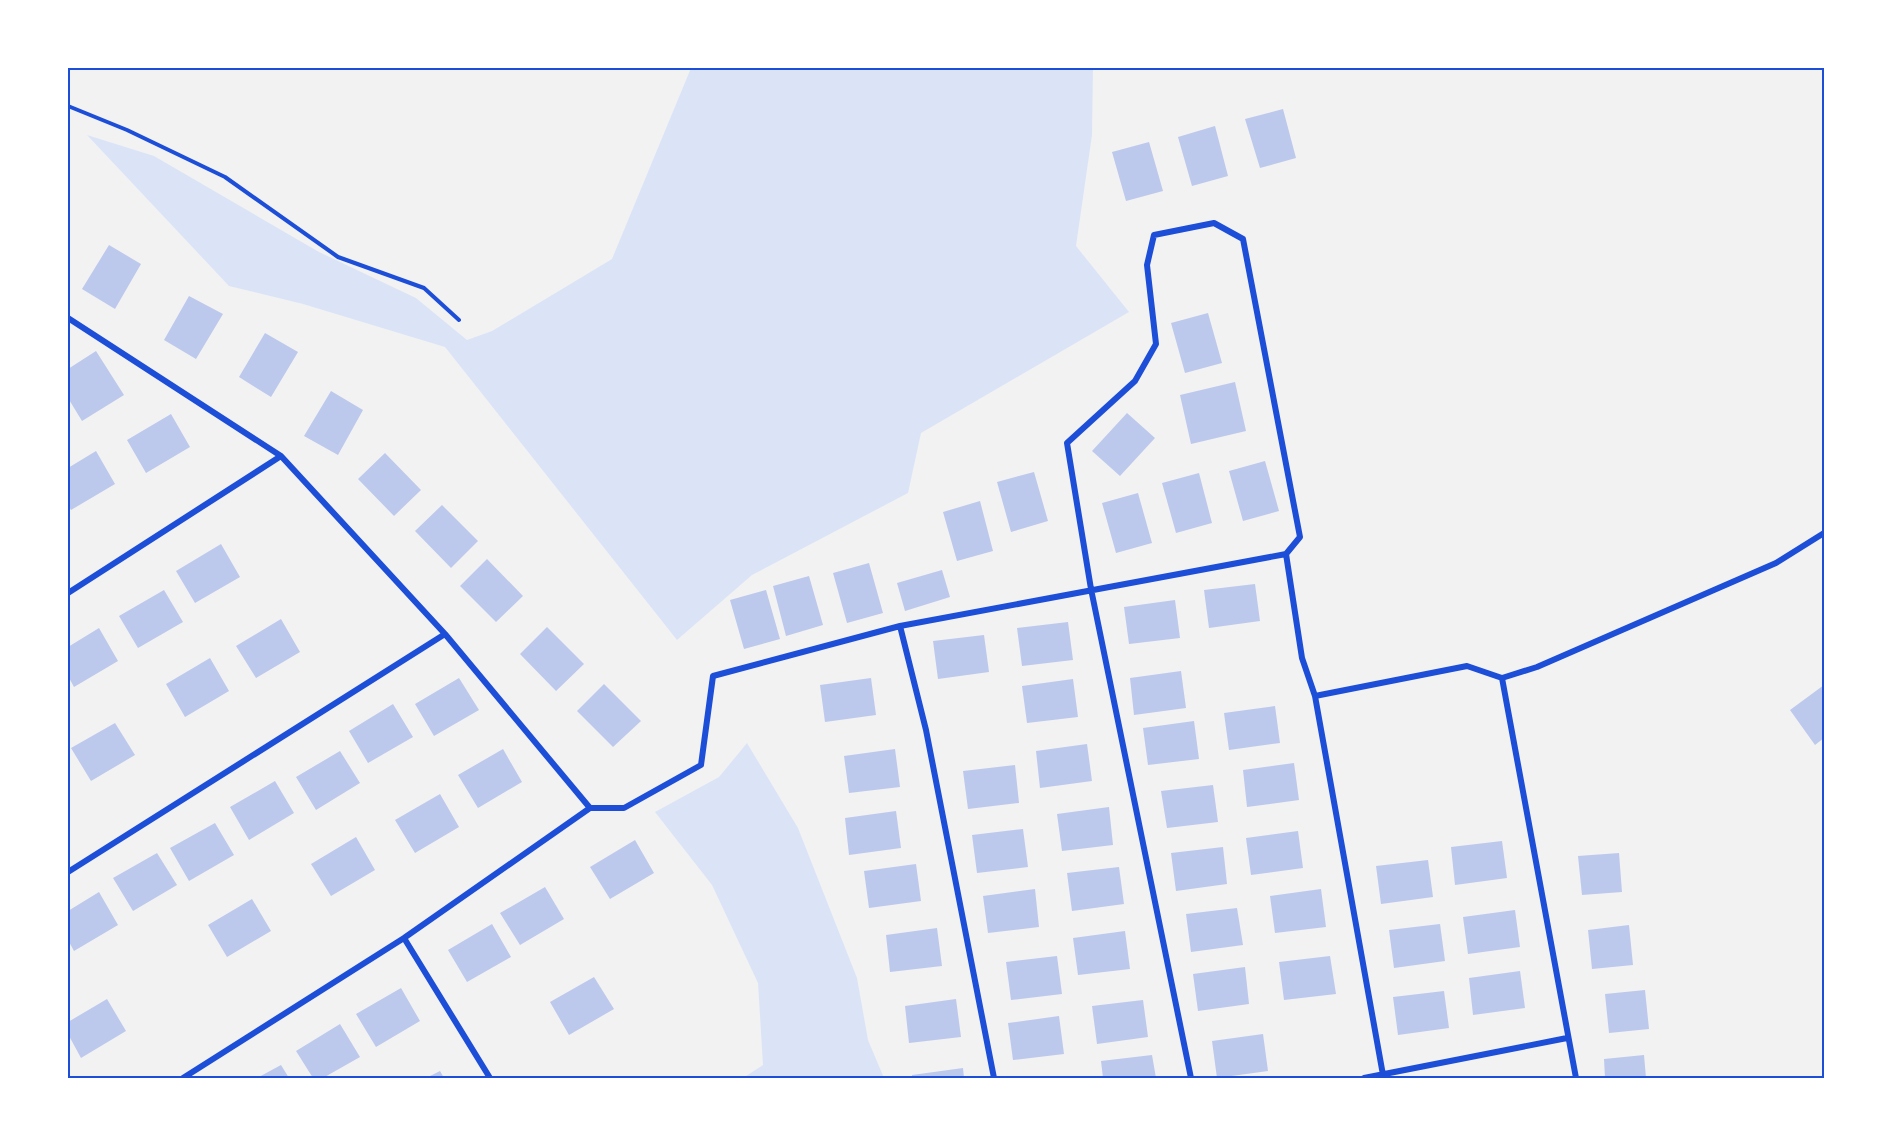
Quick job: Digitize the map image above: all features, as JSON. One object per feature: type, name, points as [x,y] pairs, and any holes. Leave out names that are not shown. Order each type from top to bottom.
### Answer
[{"type":"street","points":[[183,1078],[404,938],[590,808],[624,808],[701,765],[713,675],[900,626],[1091,589],[1286,554],[1300,537],[1243,239],[1214,223],[1154,235],[1147,265],[1156,344],[1135,381],[1067,443],[1091,589],[1191,1078]]},
{"type":"street","points":[[68,319],[281,456],[445,634],[590,808]]},
{"type":"street","points":[[68,593],[281,456]]},
{"type":"street","points":[[1315,696],[1467,666],[1502,678],[1537,667],[1776,563],[1824,533]]},
{"type":"street","points":[[1286,554],[1302,658],[1315,696],[1383,1075]]},
{"type":"street","points":[[900,626],[926,730],[994,1078]]},
{"type":"street","points":[[68,872],[445,634]]},
{"type":"street","points":[[1502,678],[1576,1078]]},
{"type":"street","points":[[404,938],[490,1078]]},
{"type":"street","points":[[1364,1078],[1568,1038]]},
{"type":"path","points":[[68,106],[127,130],[225,177],[338,257],[424,288],[459,320]]},
{"type":"shaded area","points":[[691,68],[1093,69],[1092,135],[1076,246],[1129,312],[921,433],[908,493],[752,575],[677,640],[445,347],[303,304],[229,286],[87,135],[154,156],[319,252],[416,298],[467,340],[492,331],[612,259]]},
{"type":"shaded area","points":[[747,743],[798,828],[857,978],[868,1040],[884,1078],[743,1078],[763,1065],[758,983],[712,885],[655,812],[719,777]]},
{"type":"building","points":[[1283,109],[1296,158],[1260,168],[1245,119]]},
{"type":"building","points":[[1215,126],[1228,176],[1192,186],[1178,137]]},
{"type":"building","points":[[1149,142],[1163,191],[1126,201],[1112,152]]},
{"type":"building","points":[[109,245],[141,264],[115,309],[82,289]]},
{"type":"building","points":[[189,296],[223,314],[196,359],[164,340]]},
{"type":"building","points":[[1208,313],[1222,363],[1185,373],[1171,323]]},
{"type":"building","points":[[265,333],[298,352],[271,397],[239,377]]},
{"type":"building","points":[[96,351],[124,395],[82,421],[68,398],[68,369]]},
{"type":"building","points":[[1235,382],[1246,431],[1191,444],[1180,395]]},
{"type":"building","points":[[331,391],[363,410],[338,455],[304,436]]},
{"type":"building","points":[[1127,413],[1155,438],[1120,476],[1092,451]]},
{"type":"building","points":[[171,414],[190,447],[146,473],[127,440]]},
{"type":"building","points":[[96,451],[115,484],[71,510],[68,505],[68,468]]},
{"type":"building","points":[[385,453],[421,490],[394,516],[358,479]]},
{"type":"building","points":[[1265,461],[1279,511],[1243,521],[1229,471]]},
{"type":"building","points":[[1034,472],[1048,521],[1011,532],[997,482]]},
{"type":"building","points":[[1199,473],[1212,523],[1176,533],[1162,483]]},
{"type":"building","points":[[1138,493],[1152,543],[1116,553],[1102,503]]},
{"type":"building","points":[[980,501],[993,551],[957,561],[943,512]]},
{"type":"building","points":[[442,505],[478,541],[451,568],[415,531]]},
{"type":"building","points":[[221,544],[240,577],[195,603],[176,571]]},
{"type":"building","points":[[487,559],[523,596],[496,622],[460,586]]},
{"type":"building","points":[[869,563],[883,613],[847,623],[833,573]]},
{"type":"building","points":[[942,570],[950,597],[905,611],[897,583]]},
{"type":"building","points":[[809,576],[823,625],[786,636],[773,586]]},
{"type":"building","points":[[1255,584],[1260,621],[1209,628],[1204,590]]},
{"type":"building","points":[[164,590],[183,622],[138,648],[119,616]]},
{"type":"building","points":[[766,590],[780,639],[744,649],[730,600]]},
{"type":"building","points":[[1175,600],[1180,638],[1129,644],[1124,607]]},
{"type":"building","points":[[281,619],[300,652],[256,678],[236,646]]},
{"type":"building","points":[[1068,622],[1073,660],[1022,666],[1017,628]]},
{"type":"building","points":[[547,627],[584,664],[556,691],[520,654]]},
{"type":"building","points":[[99,628],[118,661],[74,687],[68,676],[68,647]]},
{"type":"building","points":[[984,635],[989,672],[938,679],[933,641]]},
{"type":"building","points":[[210,658],[229,691],[185,717],[166,684]]},
{"type":"building","points":[[1181,671],[1186,708],[1134,715],[1130,678]]},
{"type":"building","points":[[459,678],[479,710],[434,736],[415,704]]},
{"type":"building","points":[[871,678],[876,715],[825,722],[820,685]]},
{"type":"building","points":[[1073,679],[1078,717],[1027,723],[1022,686]]},
{"type":"building","points":[[604,684],[641,721],[613,747],[577,711]]},
{"type":"building","points":[[1824,685],[1824,738],[1815,745],[1790,710]]},
{"type":"building","points":[[393,704],[413,737],[368,763],[349,731]]},
{"type":"building","points":[[1275,706],[1280,743],[1229,750],[1224,713]]},
{"type":"building","points":[[1194,721],[1199,759],[1148,765],[1143,728]]},
{"type":"building","points":[[115,723],[135,755],[91,781],[71,748]]},
{"type":"building","points":[[1087,744],[1092,781],[1040,788],[1036,751]]},
{"type":"building","points":[[503,749],[522,782],[478,808],[458,775]]},
{"type":"building","points":[[895,749],[900,787],[849,793],[844,756]]},
{"type":"building","points":[[340,751],[360,783],[316,810],[296,777]]},
{"type":"building","points":[[1294,763],[1299,800],[1247,807],[1243,770]]},
{"type":"building","points":[[1015,765],[1019,803],[968,809],[963,771]]},
{"type":"building","points":[[275,781],[294,813],[249,840],[230,807]]},
{"type":"building","points":[[1213,785],[1218,822],[1167,828],[1161,791]]},
{"type":"building","points":[[440,794],[459,827],[415,853],[395,820]]},
{"type":"building","points":[[1109,807],[1113,845],[1062,851],[1057,814]]},
{"type":"building","points":[[896,811],[901,848],[849,855],[845,818]]},
{"type":"building","points":[[215,823],[234,855],[189,881],[170,848]]},
{"type":"building","points":[[1023,829],[1028,867],[977,873],[972,835]]},
{"type":"building","points":[[1298,831],[1303,868],[1251,875],[1246,838]]},
{"type":"building","points":[[356,837],[375,870],[331,896],[311,864]]},
{"type":"building","points":[[635,840],[654,873],[610,899],[590,867]]},
{"type":"building","points":[[1502,841],[1507,878],[1455,885],[1451,847]]},
{"type":"building","points":[[1223,847],[1227,884],[1176,891],[1171,853]]},
{"type":"building","points":[[157,853],[177,885],[133,911],[113,878]]},
{"type":"building","points":[[1619,853],[1622,892],[1582,895],[1578,856]]},
{"type":"building","points":[[1428,860],[1433,897],[1381,904],[1376,866]]},
{"type":"building","points":[[916,864],[921,901],[869,908],[864,871]]},
{"type":"building","points":[[1119,867],[1124,904],[1072,911],[1067,873]]},
{"type":"building","points":[[545,887],[564,919],[520,945],[500,913]]},
{"type":"building","points":[[1035,889],[1039,927],[988,933],[983,896]]},
{"type":"building","points":[[1321,889],[1326,927],[1275,933],[1270,896]]},
{"type":"building","points":[[99,892],[118,925],[74,951],[68,940],[68,911]]},
{"type":"building","points":[[252,899],[271,931],[227,957],[208,925]]},
{"type":"building","points":[[1237,908],[1243,945],[1191,952],[1186,914]]},
{"type":"building","points":[[1515,910],[1520,947],[1468,954],[1463,917]]},
{"type":"building","points":[[492,924],[511,957],[467,982],[448,950]]},
{"type":"building","points":[[1440,924],[1445,961],[1394,968],[1389,930]]},
{"type":"building","points":[[1629,925],[1633,965],[1592,969],[1588,930]]},
{"type":"building","points":[[937,928],[942,966],[890,972],[886,935]]},
{"type":"building","points":[[1125,931],[1130,969],[1078,975],[1073,938]]},
{"type":"building","points":[[1057,956],[1062,994],[1011,1000],[1006,962]]},
{"type":"building","points":[[1330,956],[1336,994],[1284,1000],[1279,962]]},
{"type":"building","points":[[1245,967],[1249,1004],[1198,1011],[1193,974]]},
{"type":"building","points":[[1520,971],[1525,1008],[1473,1015],[1469,978]]},
{"type":"building","points":[[594,977],[614,1009],[569,1035],[550,1002]]},
{"type":"building","points":[[401,988],[420,1021],[376,1047],[356,1014]]},
{"type":"building","points":[[1645,990],[1649,1029],[1609,1033],[1605,994]]},
{"type":"building","points":[[1444,991],[1449,1028],[1398,1035],[1393,997]]},
{"type":"building","points":[[107,999],[126,1031],[81,1058],[68,1034],[68,1022]]},
{"type":"building","points":[[956,999],[961,1037],[909,1043],[905,1006]]},
{"type":"building","points":[[1143,1000],[1148,1037],[1097,1044],[1092,1006]]},
{"type":"building","points":[[1059,1016],[1064,1054],[1013,1060],[1008,1023]]},
{"type":"building","points":[[340,1024],[360,1057],[323,1078],[313,1078],[296,1051]]},
{"type":"building","points":[[1263,1034],[1268,1071],[1217,1078],[1212,1041]]},
{"type":"building","points":[[1152,1055],[1156,1078],[1103,1078],[1101,1061]]},
{"type":"building","points":[[1644,1055],[1646,1078],[1605,1078],[1604,1059]]},
{"type":"building","points":[[281,1065],[289,1078],[257,1078]]},
{"type":"building","points":[[963,1068],[964,1078],[912,1078],[912,1075]]},
{"type":"building","points":[[440,1071],[444,1078],[426,1078]]}]
